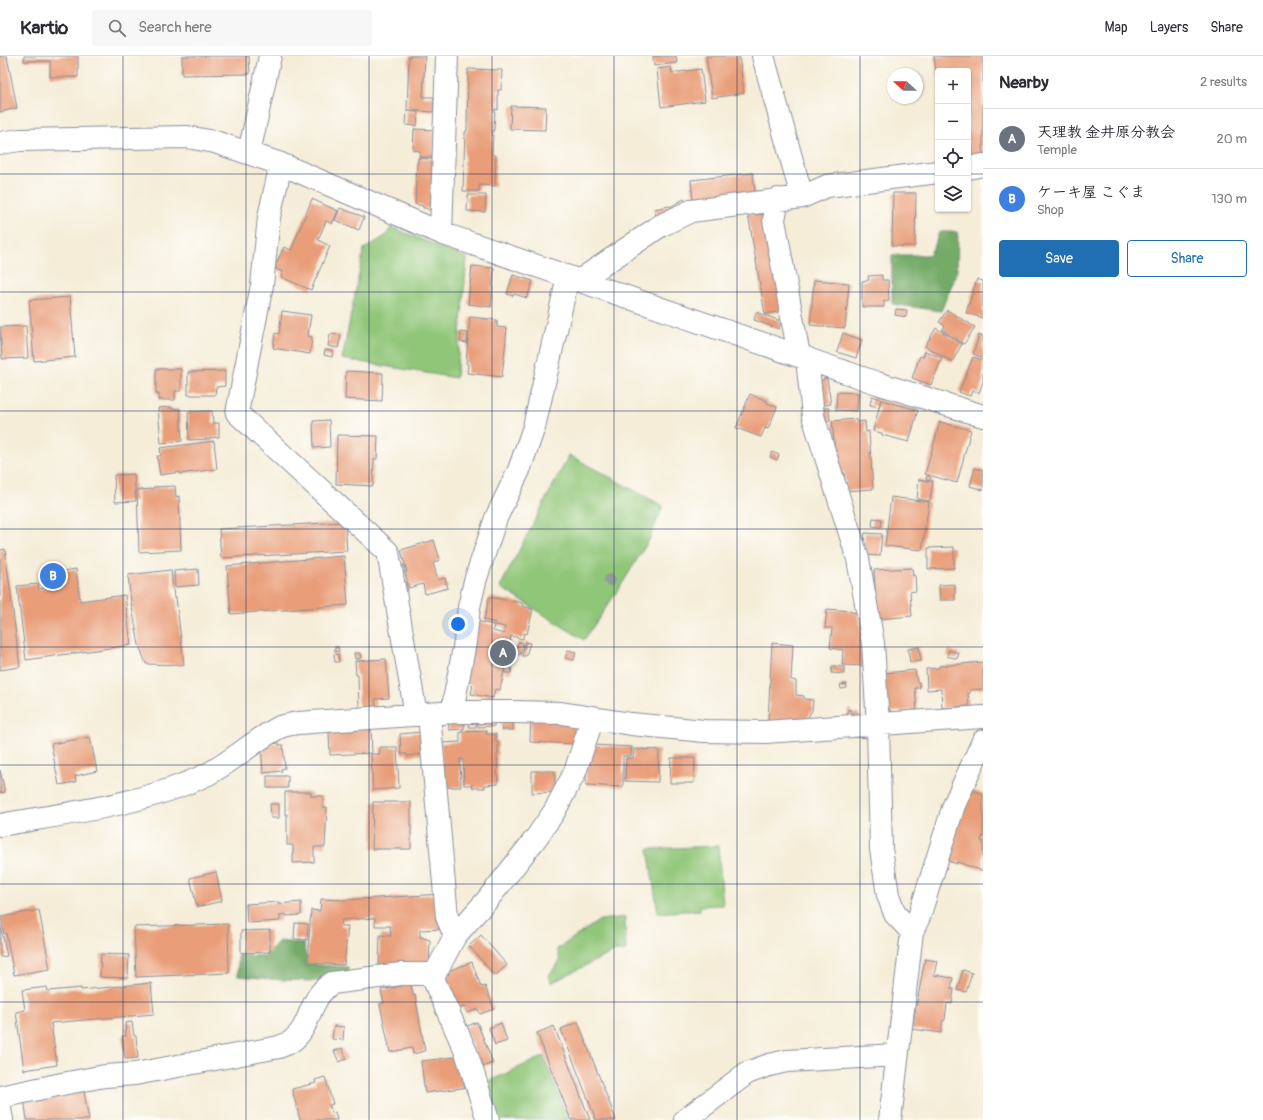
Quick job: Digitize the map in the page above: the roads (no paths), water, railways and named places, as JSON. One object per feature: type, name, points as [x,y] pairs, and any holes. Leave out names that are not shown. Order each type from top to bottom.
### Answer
[{"type":"street","points":[[249,153],[270,56]]},
{"type":"street","points":[[441,233],[447,56]]},
{"type":"street","points":[[763,56],[802,197]]},
{"type":"street","points":[[0,143],[20,140],[187,138],[215,142],[282,164],[441,233],[877,383],[983,416]]},
{"type":"street","points":[[282,164],[269,217],[262,284],[237,413],[388,552],[422,715],[447,917],[455,936]]},
{"type":"street","points":[[971,167],[983,165]]},
{"type":"street","points":[[455,712],[454,701],[465,642],[469,607],[475,581],[496,518],[519,470],[534,427],[573,279],[660,226],[691,211],[802,197],[827,186],[935,172]]},
{"type":"street","points":[[778,199],[774,220],[803,357],[813,416],[858,559],[873,643],[878,725],[881,849],[888,895],[895,914],[912,932]]},
{"type":"street","points":[[0,825],[128,802],[158,794],[207,774],[266,735],[282,727],[298,723],[455,712],[561,713],[631,724],[704,730],[757,732],[983,717]]},
{"type":"street","points":[[0,1097],[105,1076],[135,1074],[279,1047],[293,1040],[307,1020],[316,998],[324,988],[332,984],[401,974],[431,974],[441,964],[455,936],[488,899],[536,838],[554,812],[575,772],[594,717]]},
{"type":"street","points":[[890,1120],[912,932],[919,918],[954,805],[983,741]]},
{"type":"street","points":[[431,974],[466,1052],[488,1120]]},
{"type":"street","points":[[685,1120],[747,1074],[769,1065],[787,1061],[897,1055]]},
{"type":"street","points":[[0,1108],[2,1120]]},
{"type":"place","name":"ケーキ屋 こぐま","points":[[53,576]]},
{"type":"place","name":"天理教 金井原分教会","points":[[503,653]]}]
